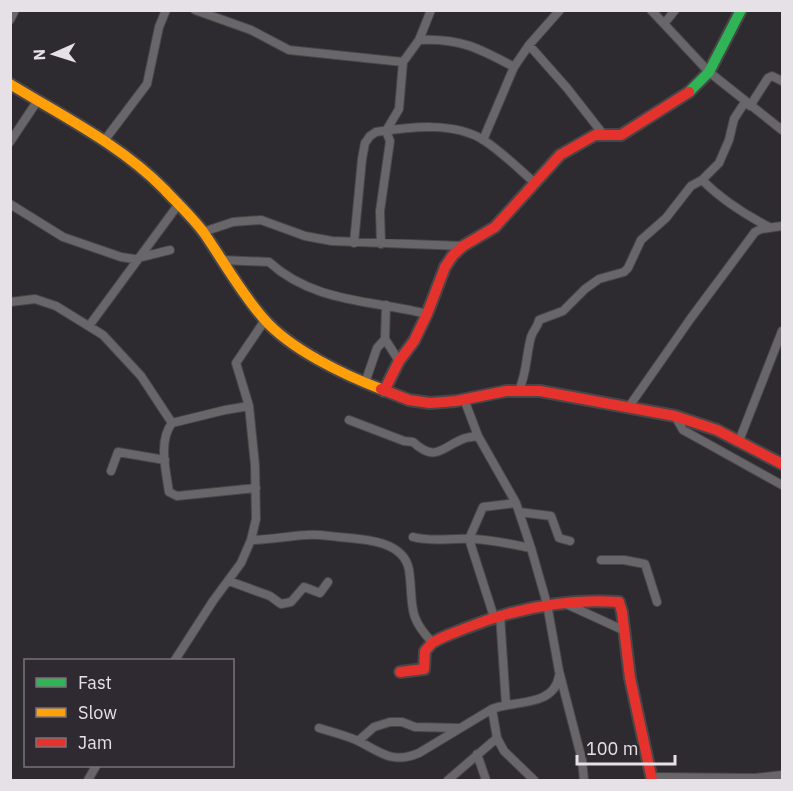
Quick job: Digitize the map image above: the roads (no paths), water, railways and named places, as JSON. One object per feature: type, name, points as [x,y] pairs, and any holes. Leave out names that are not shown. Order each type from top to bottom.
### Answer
[{"type":"street","points":[[10,20],[15,10]]},
{"type":"street","points":[[104,141],[147,84],[159,27],[166,10]]},
{"type":"street","points":[[195,10],[251,30],[289,50],[404,62]]},
{"type":"street","points":[[386,131],[399,109],[404,62],[419,40],[432,10]]},
{"type":"street","points":[[483,140],[514,67],[529,45],[560,10]]},
{"type":"street","points":[[651,10],[709,72],[783,130]]},
{"type":"street","points":[[664,24],[675,10]]},
{"type":"street","points":[[384,391],[399,361],[414,341],[445,267],[453,255],[463,246],[495,227],[560,155],[587,138],[603,134],[615,136],[626,132],[687,94],[709,72],[741,10]]},
{"type":"street","points":[[419,40],[443,40],[480,48],[514,67]]},
{"type":"street","points":[[529,45],[603,134]]},
{"type":"street","points":[[519,390],[524,382],[531,338],[539,320],[563,311],[585,289],[599,279],[624,272],[641,240],[666,218],[692,186],[702,180],[719,163],[729,140],[734,119],[768,78],[772,76],[783,81]]},
{"type":"street","points":[[10,84],[104,141],[136,165],[203,231],[265,320],[296,347],[364,383],[409,400],[430,404],[519,390],[540,391],[675,416],[692,420],[783,464]]},
{"type":"street","points":[[10,142],[38,100]]},
{"type":"street","points":[[354,243],[365,143],[376,132],[441,127],[483,140],[535,183]]},
{"type":"street","points":[[381,243],[380,211],[390,141],[386,131]]},
{"type":"street","points":[[702,180],[715,194],[770,227]]},
{"type":"street","points":[[10,204],[63,237],[127,259],[170,250]]},
{"type":"street","points":[[89,326],[178,205]]},
{"type":"street","points":[[203,231],[234,222],[261,220],[305,236],[332,241],[463,246]]},
{"type":"street","points":[[628,408],[755,232],[770,227],[782,227]]},
{"type":"street","points":[[222,260],[269,262],[280,272],[318,292],[427,314]]},
{"type":"street","points":[[10,302],[34,299],[42,301],[56,306],[89,326],[118,349],[141,376],[172,423]]},
{"type":"street","points":[[386,305],[386,339],[399,361]]},
{"type":"street","points":[[176,659],[241,563],[251,540],[256,519],[256,488],[249,406],[236,363],[265,320]]},
{"type":"street","points":[[739,441],[783,331]]},
{"type":"street","points":[[364,383],[377,348],[386,339]]},
{"type":"street","points":[[464,399],[478,436],[516,503],[531,548],[547,604],[559,671],[586,779]]},
{"type":"street","points":[[249,406],[172,423],[165,445],[165,460],[169,492],[177,496],[256,488]]},
{"type":"street","points":[[675,416],[683,430],[783,485]]},
{"type":"street","points":[[349,420],[404,441],[413,442],[423,450],[430,452],[439,452],[462,439],[478,436]]},
{"type":"street","points":[[111,471],[118,452],[165,460]]},
{"type":"street","points":[[506,705],[497,616],[469,538],[483,507],[516,503]]},
{"type":"street","points":[[519,512],[551,516],[559,538],[570,541]]},
{"type":"street","points":[[251,540],[316,535],[364,538],[389,546],[401,555],[408,567],[413,617],[432,642]]},
{"type":"street","points":[[413,537],[441,540],[469,538],[493,540],[531,548]]},
{"type":"street","points":[[601,560],[624,560],[645,564],[657,602]]},
{"type":"street","points":[[229,581],[270,596],[281,604],[291,602],[304,587],[320,593],[328,582]]},
{"type":"street","points":[[400,672],[424,669],[425,651],[432,642],[497,616],[562,602],[619,602],[631,685],[652,779],[755,778],[783,775]]},
{"type":"street","points":[[562,602],[623,630]]},
{"type":"street","points":[[319,728],[358,741],[385,755],[406,758],[492,709],[535,700],[553,692],[558,684],[559,671]]},
{"type":"street","points":[[492,709],[497,738],[510,758],[534,780]]},
{"type":"street","points":[[358,741],[374,727],[390,722],[402,722],[415,727],[460,728]]},
{"type":"street","points":[[448,780],[497,738]]},
{"type":"street","points":[[477,754],[486,780]]}]
